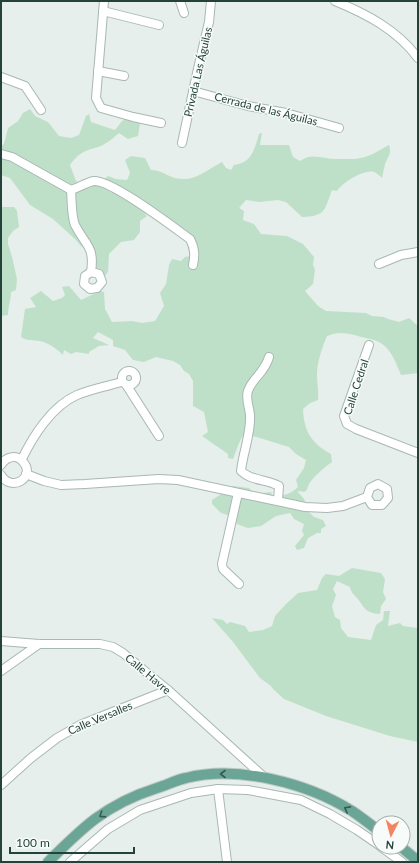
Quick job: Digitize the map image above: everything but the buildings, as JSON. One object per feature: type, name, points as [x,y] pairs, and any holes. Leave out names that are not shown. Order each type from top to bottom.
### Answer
[{"type":"main road","points":[[48,862],[96,818],[118,804],[141,793],[186,778],[209,774],[232,774],[265,778],[312,791],[351,811],[371,825]]},
{"type":"street","points":[[104,1],[96,98],[101,108],[127,116],[162,123]]},
{"type":"street","points":[[180,1],[184,13]]},
{"type":"street","name":"Privada Las Águilas","points":[[182,143],[209,22],[211,1]]},
{"type":"street","points":[[335,1],[360,11],[393,32],[407,44],[418,58]]},
{"type":"street","points":[[103,11],[158,25]]},
{"type":"street","points":[[98,71],[124,76]]},
{"type":"street","points":[[1,77],[25,86],[41,110]]},
{"type":"street","name":"Cerrada de las Águilas","points":[[193,90],[248,106],[286,113],[339,128]]},
{"type":"street","points":[[1,154],[12,157],[71,190]]},
{"type":"street","points":[[71,190],[94,181],[103,182],[137,201],[190,239],[194,248],[195,256],[193,265]]},
{"type":"street","points":[[71,190],[75,225],[92,253],[93,261],[91,272]]},
{"type":"street","points":[[379,264],[401,255],[418,252]]},
{"type":"street","name":"Calle Cedral","points":[[369,345],[344,416],[347,424],[356,429],[418,453]]},
{"type":"street","points":[[269,357],[267,365],[252,382],[247,392],[250,425],[241,471],[246,476],[265,480],[279,486],[280,490],[278,501]]},
{"type":"street","points":[[22,460],[35,434],[57,409],[76,395],[98,388],[124,384],[159,436]]},
{"type":"street","points":[[1,475],[4,479],[11,483],[20,481],[26,474],[26,465],[17,457],[9,457],[2,461]]},
{"type":"street","points":[[26,474],[44,481],[61,485],[159,479],[178,480],[305,507],[327,508],[343,506],[367,497]]},
{"type":"street","points":[[238,492],[222,564],[223,569],[239,584]]},
{"type":"street","name":"Calle Havre","points":[[1,641],[39,644],[100,644],[113,647],[123,653],[168,690],[265,778]]},
{"type":"street","points":[[1,671],[39,644]]},
{"type":"street","name":"Calle Versalles","points":[[1,785],[31,758],[57,738],[80,725],[168,690]]},
{"type":"street","points":[[70,862],[108,829],[140,810],[191,793],[218,789],[248,790],[302,800],[330,814],[371,840]]},
{"type":"street","points":[[218,789],[227,862]]},
{"type":"street","points":[[392,855],[402,862]]},
{"type":"green space","points":[[30,109],[35,116],[48,122],[59,136],[71,138],[79,135],[86,116],[89,114],[91,122],[115,130],[122,121],[135,115],[140,124],[138,136],[128,139],[119,133],[103,145],[82,153],[70,165],[76,181],[93,186],[96,186],[108,176],[116,179],[127,180],[130,173],[125,160],[131,156],[145,158],[151,170],[159,171],[175,178],[182,179],[188,179],[200,175],[222,162],[226,168],[231,170],[234,165],[245,162],[249,159],[254,150],[259,134],[262,133],[260,145],[289,145],[293,157],[300,161],[304,158],[313,156],[331,159],[355,159],[373,154],[389,145],[390,153],[385,164],[382,178],[375,172],[365,173],[354,177],[343,184],[337,191],[332,190],[325,208],[320,214],[302,217],[286,202],[278,200],[259,202],[246,200],[239,208],[244,211],[243,220],[254,224],[261,234],[287,236],[303,244],[314,257],[313,265],[315,270],[313,284],[305,291],[318,306],[326,311],[366,313],[372,316],[384,317],[399,322],[409,318],[418,326],[418,373],[401,375],[390,352],[379,342],[346,333],[335,333],[327,336],[318,365],[318,400],[310,403],[303,409],[305,424],[310,436],[318,445],[331,454],[332,462],[313,478],[304,492],[298,492],[304,499],[309,512],[314,517],[323,520],[326,526],[321,529],[321,533],[317,533],[308,538],[304,548],[297,550],[295,546],[304,535],[302,531],[304,524],[294,519],[290,513],[276,516],[261,526],[248,528],[237,524],[231,516],[221,513],[212,504],[212,500],[233,486],[249,488],[254,494],[271,492],[272,495],[283,495],[292,492],[298,487],[296,480],[304,468],[306,460],[296,454],[289,447],[253,436],[242,437],[233,459],[228,458],[228,454],[202,436],[208,432],[204,412],[193,406],[193,381],[189,374],[184,371],[180,365],[173,361],[156,357],[144,362],[133,360],[125,350],[113,346],[113,340],[98,332],[93,338],[109,345],[99,346],[89,352],[89,354],[76,352],[71,354],[64,350],[63,355],[47,343],[28,340],[21,337],[25,309],[36,307],[30,298],[41,291],[53,301],[62,298],[65,295],[62,287],[69,286],[81,300],[100,291],[104,292],[105,309],[112,322],[132,321],[142,323],[155,321],[164,306],[160,293],[166,284],[169,265],[172,259],[181,261],[185,257],[190,256],[187,243],[163,221],[144,213],[147,216],[140,221],[140,232],[134,240],[121,242],[109,254],[108,272],[104,277],[102,271],[93,268],[90,257],[85,249],[53,219],[30,205],[10,178],[1,175],[1,146],[4,144],[8,128],[18,121],[23,113]]},
{"type":"green space","points":[[1,207],[14,207],[17,211],[19,227],[13,231],[8,238],[8,244],[17,279],[16,290],[11,292],[8,315],[1,316]]},
{"type":"green space","points":[[352,568],[381,573],[385,579],[383,592],[386,599],[381,606],[380,614],[368,611],[352,593],[350,587],[337,581],[333,589],[336,595],[332,606],[335,617],[340,620],[341,628],[348,637],[371,640],[376,625],[383,620],[384,611],[390,611],[388,626],[400,623],[403,626],[418,628],[418,742],[390,736],[326,716],[284,699],[271,686],[260,678],[233,642],[212,618],[223,620],[227,624],[230,622],[245,626],[249,632],[263,630],[272,626],[275,616],[298,593],[317,590],[322,578],[326,574],[339,576]]}]
